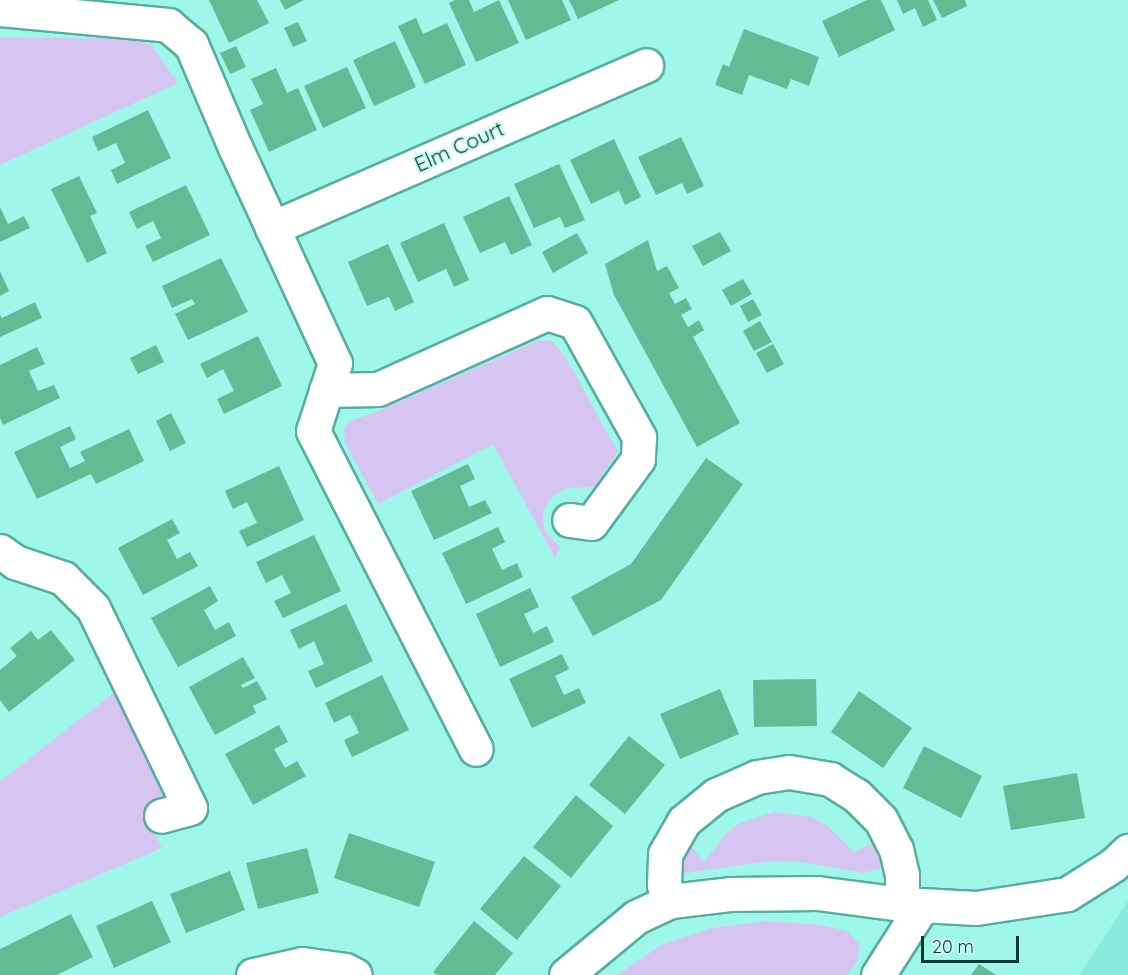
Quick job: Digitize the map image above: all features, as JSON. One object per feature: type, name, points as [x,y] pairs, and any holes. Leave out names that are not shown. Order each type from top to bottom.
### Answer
[{"type":"street","points":[[0,9],[91,9],[168,25],[191,44],[272,228],[335,363],[313,431],[476,749]]},
{"type":"street","name":"Elm Court","points":[[272,228],[646,65]]},
{"type":"street","points":[[326,390],[378,389],[547,313],[575,322],[639,437],[638,459],[591,523],[569,520]]},
{"type":"street","points":[[5,562],[63,578],[93,608],[190,808],[161,816]]},
{"type":"street","points":[[671,902],[664,885],[665,854],[684,820],[716,795],[757,777],[789,772],[830,779],[856,795],[881,820],[896,849],[912,905],[878,975]]},
{"type":"street","points":[[566,975],[636,917],[671,902],[730,894],[817,893],[912,905],[976,908],[1067,894],[1113,866],[1128,851]]},
{"type":"street","points":[[254,975],[302,964],[345,970],[355,975]]},
{"type":"shaded area","points":[[0,37],[128,39],[151,45],[178,83],[0,165]]},
{"type":"shaded area","points":[[540,340],[552,341],[565,356],[618,452],[594,487],[569,488],[555,494],[548,501],[543,513],[543,523],[547,534],[560,547],[555,558],[493,444],[378,504],[345,443],[344,428],[350,421]]},
{"type":"shaded area","points":[[114,693],[165,789],[163,798],[144,811],[162,848],[0,917],[0,781]]},
{"type":"shaded area","points":[[775,812],[812,817],[828,826],[854,852],[872,843],[884,868],[862,873],[801,862],[772,861],[678,874],[678,861],[691,846],[704,863],[725,834],[740,823]]},
{"type":"shaded area","points":[[1128,901],[1128,975],[1079,975]]},
{"type":"shaded area","points":[[765,921],[821,925],[847,931],[860,945],[857,962],[847,975],[618,975],[661,945],[712,928]]},
{"type":"building","points":[[209,0],[257,0],[269,23],[229,43]]},
{"type":"building","points":[[280,0],[304,0],[285,10]]},
{"type":"building","points":[[455,0],[469,0],[474,12],[499,0],[519,43],[476,62],[449,3]]},
{"type":"building","points":[[508,0],[562,0],[571,20],[526,40]]},
{"type":"building","points":[[569,0],[619,0],[578,19]]},
{"type":"building","points":[[867,0],[881,0],[895,30],[839,57],[822,21]]},
{"type":"building","points":[[897,0],[928,0],[937,20],[923,27],[915,8],[903,14]]},
{"type":"building","points":[[933,0],[965,0],[967,6],[942,18]]},
{"type":"building","points":[[416,18],[423,34],[447,23],[466,65],[425,84],[398,26]]},
{"type":"building","points":[[298,22],[307,41],[293,47],[284,28]]},
{"type":"building","points":[[744,29],[819,57],[809,86],[791,79],[787,89],[749,75],[742,95],[715,85],[723,64],[729,67]]},
{"type":"building","points":[[395,41],[416,87],[374,106],[353,60]]},
{"type":"building","points":[[236,46],[246,67],[230,74],[220,53]]},
{"type":"building","points":[[347,67],[366,108],[323,128],[304,86]]},
{"type":"building","points":[[276,68],[287,93],[298,88],[317,130],[269,152],[250,110],[263,104],[251,79]]},
{"type":"building","points":[[148,110],[171,158],[117,184],[111,170],[125,163],[116,143],[98,151],[92,137]]},
{"type":"building","points":[[681,137],[704,186],[687,194],[682,183],[656,195],[638,157]]},
{"type":"building","points":[[614,139],[641,197],[625,205],[619,191],[591,204],[570,160]]},
{"type":"building","points":[[559,164],[585,220],[565,228],[560,217],[534,228],[514,184]]},
{"type":"building","points":[[79,176],[97,213],[90,216],[107,253],[87,263],[51,189]]},
{"type":"building","points":[[186,185],[210,235],[153,262],[145,246],[161,238],[153,221],[137,229],[129,212]]},
{"type":"building","points":[[509,196],[532,245],[511,255],[505,242],[480,253],[463,217]]},
{"type":"building","points":[[0,207],[8,224],[24,216],[30,228],[0,242]]},
{"type":"building","points":[[444,223],[469,280],[454,287],[446,269],[418,282],[400,243]]},
{"type":"building","points":[[720,232],[731,251],[703,266],[692,246]]},
{"type":"building","points":[[577,233],[588,253],[553,273],[542,252]]},
{"type":"building","points":[[648,240],[657,271],[667,266],[679,288],[669,293],[675,304],[686,298],[692,309],[681,315],[688,327],[699,320],[704,330],[693,337],[740,423],[697,447],[614,295],[605,264]]},
{"type":"building","points":[[388,244],[414,302],[395,311],[389,297],[367,306],[348,262]]},
{"type":"building","points":[[221,258],[248,312],[188,340],[175,314],[195,304],[192,299],[172,308],[162,286]]},
{"type":"building","points":[[0,271],[9,291],[0,296]]},
{"type":"building","points":[[743,279],[752,294],[731,306],[722,290]]},
{"type":"building","points":[[753,299],[762,315],[748,322],[740,306]]},
{"type":"building","points":[[35,302],[42,318],[0,337],[0,315],[2,318]]},
{"type":"building","points":[[760,321],[772,342],[754,351],[743,331]]},
{"type":"building","points":[[258,336],[282,386],[224,414],[217,399],[234,391],[223,369],[207,378],[200,364]]},
{"type":"building","points":[[773,344],[784,364],[767,373],[756,353]]},
{"type":"building","points":[[156,345],[164,362],[138,374],[130,358]]},
{"type":"building","points":[[37,347],[45,364],[29,371],[33,380],[38,391],[54,385],[60,398],[3,425],[0,418],[0,365]]},
{"type":"building","points":[[171,413],[186,443],[170,451],[156,421]]},
{"type":"building","points":[[70,426],[76,439],[60,447],[70,468],[85,461],[80,452],[129,429],[144,461],[96,484],[91,474],[37,499],[14,452]]},
{"type":"building","points":[[706,458],[743,484],[661,600],[593,636],[571,597],[631,564]]},
{"type":"building","points":[[468,464],[475,479],[460,486],[469,507],[485,500],[492,513],[434,540],[411,491]]},
{"type":"building","points":[[279,466],[304,520],[247,547],[239,531],[257,523],[247,502],[233,509],[225,491]]},
{"type":"building","points":[[172,519],[180,533],[167,540],[177,559],[190,552],[198,566],[143,595],[118,548]]},
{"type":"building","points":[[498,527],[505,542],[492,549],[502,570],[517,563],[523,577],[466,604],[442,553]]},
{"type":"building","points":[[314,535],[341,591],[283,618],[274,601],[291,593],[282,575],[266,583],[256,562]]},
{"type":"building","points":[[210,586],[218,601],[204,610],[215,630],[229,622],[236,636],[178,667],[151,618]]},
{"type":"building","points":[[530,588],[539,607],[524,614],[533,633],[547,626],[554,642],[500,667],[476,614]]},
{"type":"building","points":[[346,604],[373,661],[316,688],[308,671],[324,664],[314,641],[299,649],[290,630]]},
{"type":"building","points":[[51,630],[75,660],[9,712],[0,700],[0,670],[17,656],[10,648],[31,631],[38,640]]},
{"type":"building","points":[[562,654],[569,669],[555,676],[564,695],[579,688],[586,703],[532,728],[509,679]]},
{"type":"building","points":[[243,657],[255,678],[241,685],[243,688],[257,681],[267,699],[253,706],[256,713],[215,735],[189,687]]},
{"type":"building","points":[[382,675],[409,730],[352,757],[344,740],[359,733],[354,722],[350,715],[334,723],[325,703]]},
{"type":"building","points":[[816,679],[817,726],[754,727],[753,680]]},
{"type":"building","points":[[720,689],[739,734],[680,759],[660,714]]},
{"type":"building","points":[[859,691],[912,728],[883,768],[831,732]]},
{"type":"building","points":[[279,725],[288,742],[274,749],[285,768],[297,761],[306,776],[253,805],[225,754]]},
{"type":"building","points":[[629,736],[665,765],[625,814],[589,785]]},
{"type":"building","points":[[924,746],[982,776],[961,818],[903,788]]},
{"type":"building","points":[[1077,773],[1085,818],[1011,830],[1003,786]]},
{"type":"building","points":[[576,795],[613,826],[571,878],[533,847]]},
{"type":"building","points":[[349,833],[435,862],[419,907],[334,878]]},
{"type":"building","points":[[307,848],[319,893],[258,909],[246,863]]},
{"type":"building","points":[[524,856],[561,886],[517,940],[480,909]]},
{"type":"building","points":[[230,871],[245,910],[186,933],[170,894]]},
{"type":"building","points":[[152,901],[171,942],[114,968],[96,926]]},
{"type":"building","points":[[71,914],[93,957],[57,975],[0,975],[0,949]]},
{"type":"building","points":[[474,921],[513,953],[495,975],[437,975],[433,972]]},
{"type":"building","points":[[979,964],[996,975],[971,975]]}]
